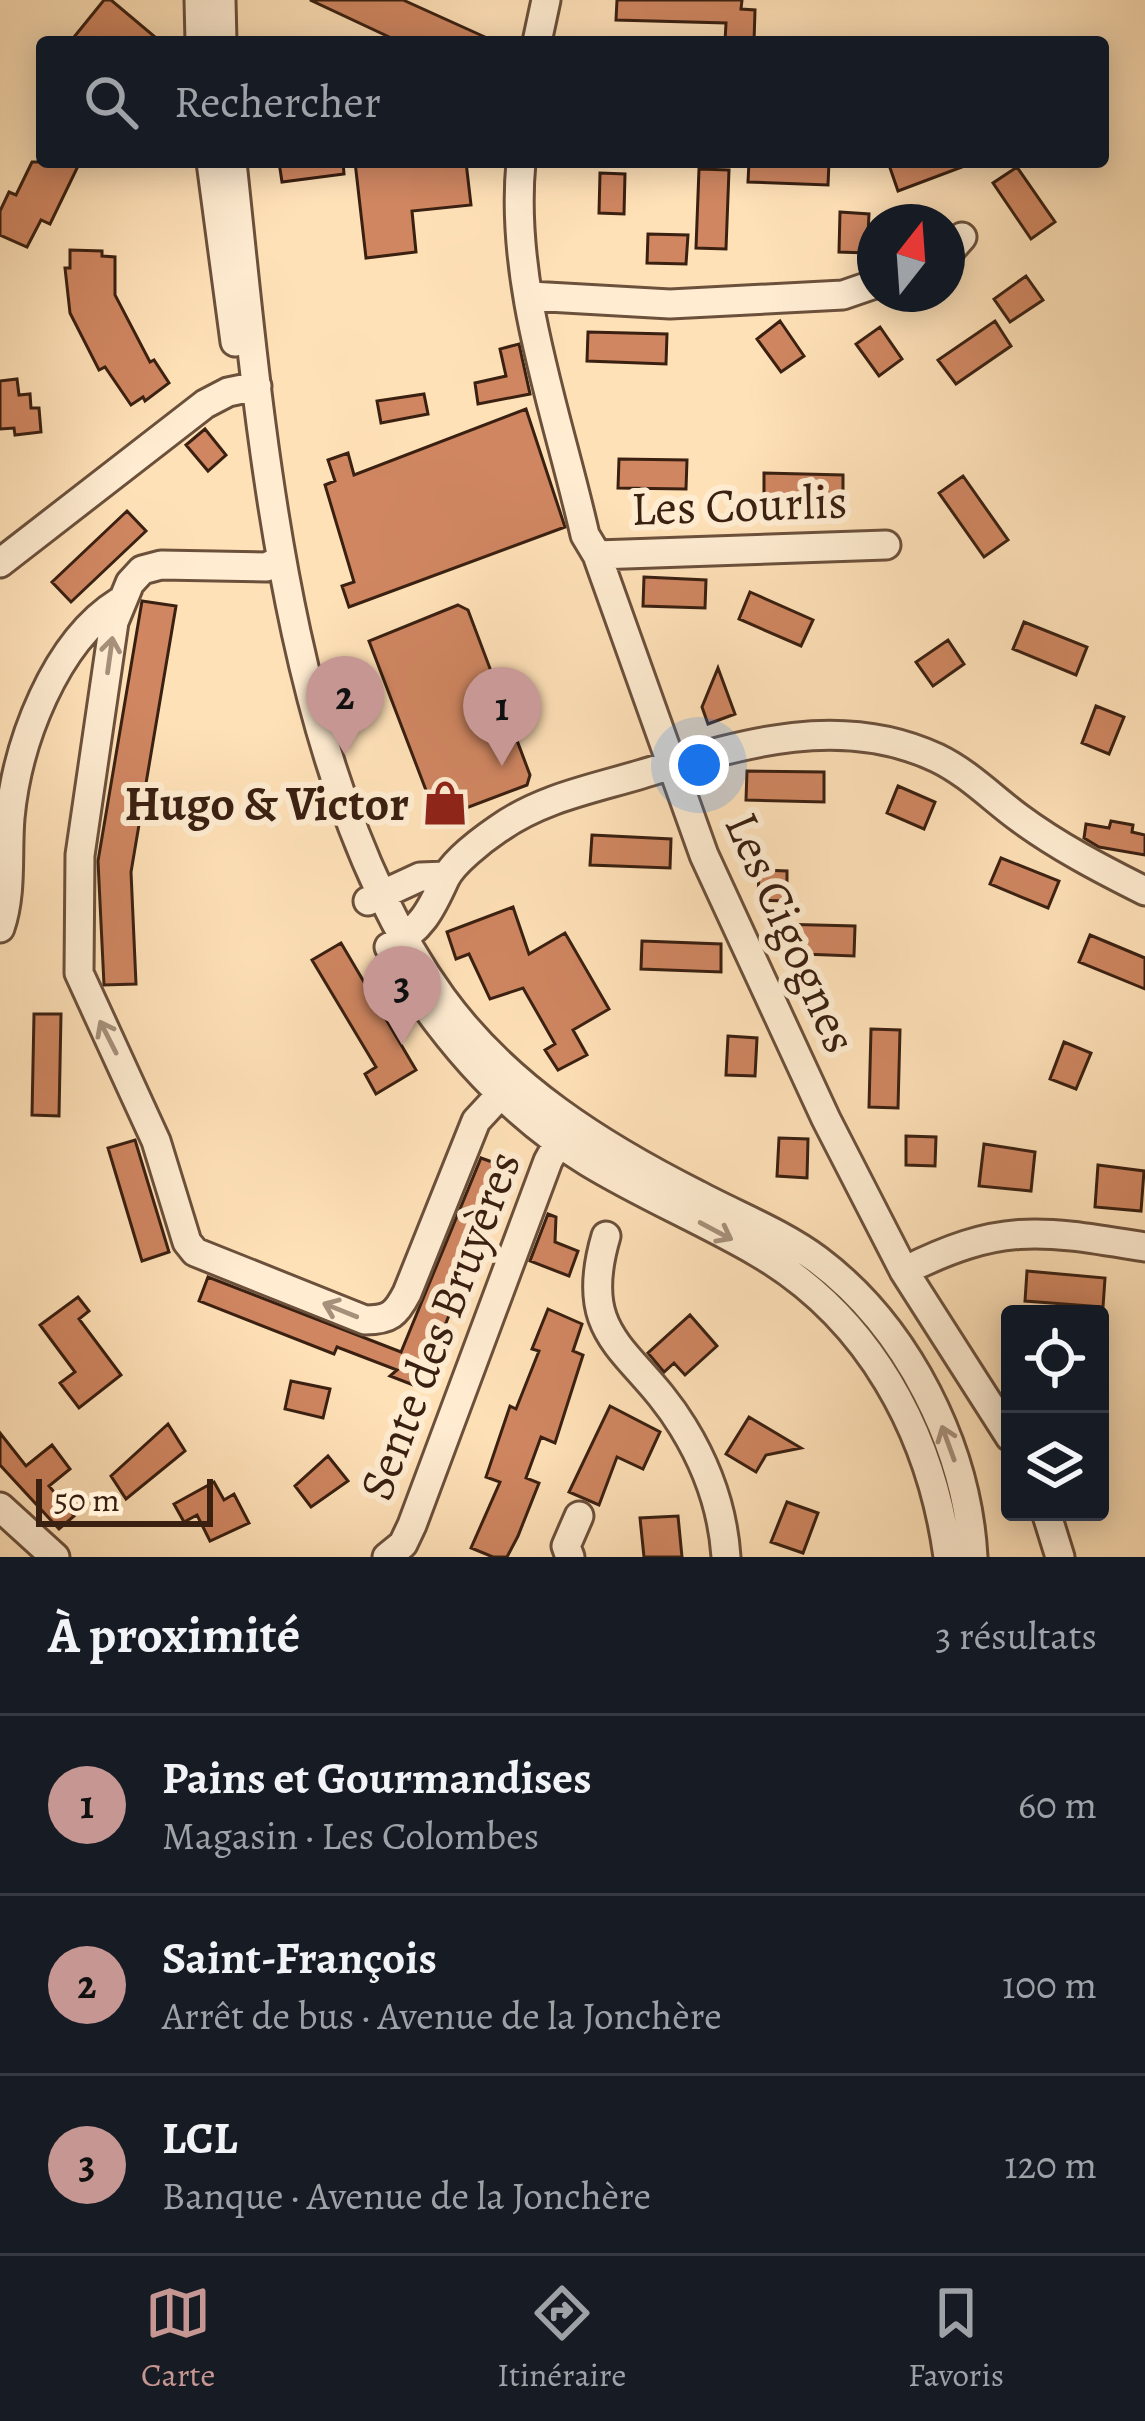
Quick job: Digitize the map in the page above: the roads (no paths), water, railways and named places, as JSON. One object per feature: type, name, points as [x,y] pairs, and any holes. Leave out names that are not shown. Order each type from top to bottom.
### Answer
[{"type":"street","points":[[199,0],[200,36]]},
{"type":"street","points":[[221,0],[221,36]]},
{"type":"street","points":[[538,36],[546,0]]},
{"type":"street","points":[[212,168],[302,717],[396,943],[458,1051],[564,1131],[758,1253],[838,1317],[887,1376],[925,1450],[948,1557]]},
{"type":"street","points":[[232,168],[249,388]]},
{"type":"street","name":"Les Cigognes","points":[[521,168],[520,221],[530,296],[585,535],[597,555],[672,763],[732,916],[904,1271],[1001,1423]]},
{"type":"street","points":[[530,296],[670,304],[843,295],[857,290]]},
{"type":"street","points":[[0,563],[205,404],[249,388]]},
{"type":"street","name":"Les Courlis","points":[[597,555],[886,545]]},
{"type":"street","points":[[0,928],[8,888],[10,811],[38,714],[60,659],[97,616],[119,602],[142,569],[274,564]]},
{"type":"street","points":[[119,602],[80,855],[79,973],[157,1141],[187,1242],[195,1252],[365,1321],[397,1313],[476,1121],[508,1086]]},
{"type":"street","points":[[396,943],[439,902],[446,876],[496,830],[531,810],[582,788],[786,737],[840,736],[901,746],[947,763],[1054,840],[1145,891]]},
{"type":"street","points":[[375,898],[419,877],[446,876]]},
{"type":"street","points":[[564,1131],[785,1240],[846,1286],[908,1361],[937,1413],[962,1489],[973,1557]]},
{"type":"street","name":"Sente des Bruyères","points":[[387,1557],[403,1544],[417,1512],[564,1131]]},
{"type":"street","points":[[904,1271],[955,1246],[1011,1231],[1145,1247]]},
{"type":"street","points":[[606,1235],[594,1275],[596,1303],[608,1337],[683,1426],[709,1478],[724,1526],[726,1557]]},
{"type":"street","points":[[0,1508],[55,1557]]},
{"type":"street","points":[[569,1557],[566,1546],[579,1516]]},
{"type":"street","points":[[1049,1521],[1060,1557]]},
{"type":"place","name":"Saint-François","points":[[345,755]]},
{"type":"place","name":"Pains et Gourmandises","points":[[502,766]]},
{"type":"place","name":"Hugo & Victor","points":[[445,803]]},
{"type":"place","name":"LCL","points":[[402,1045]]}]
